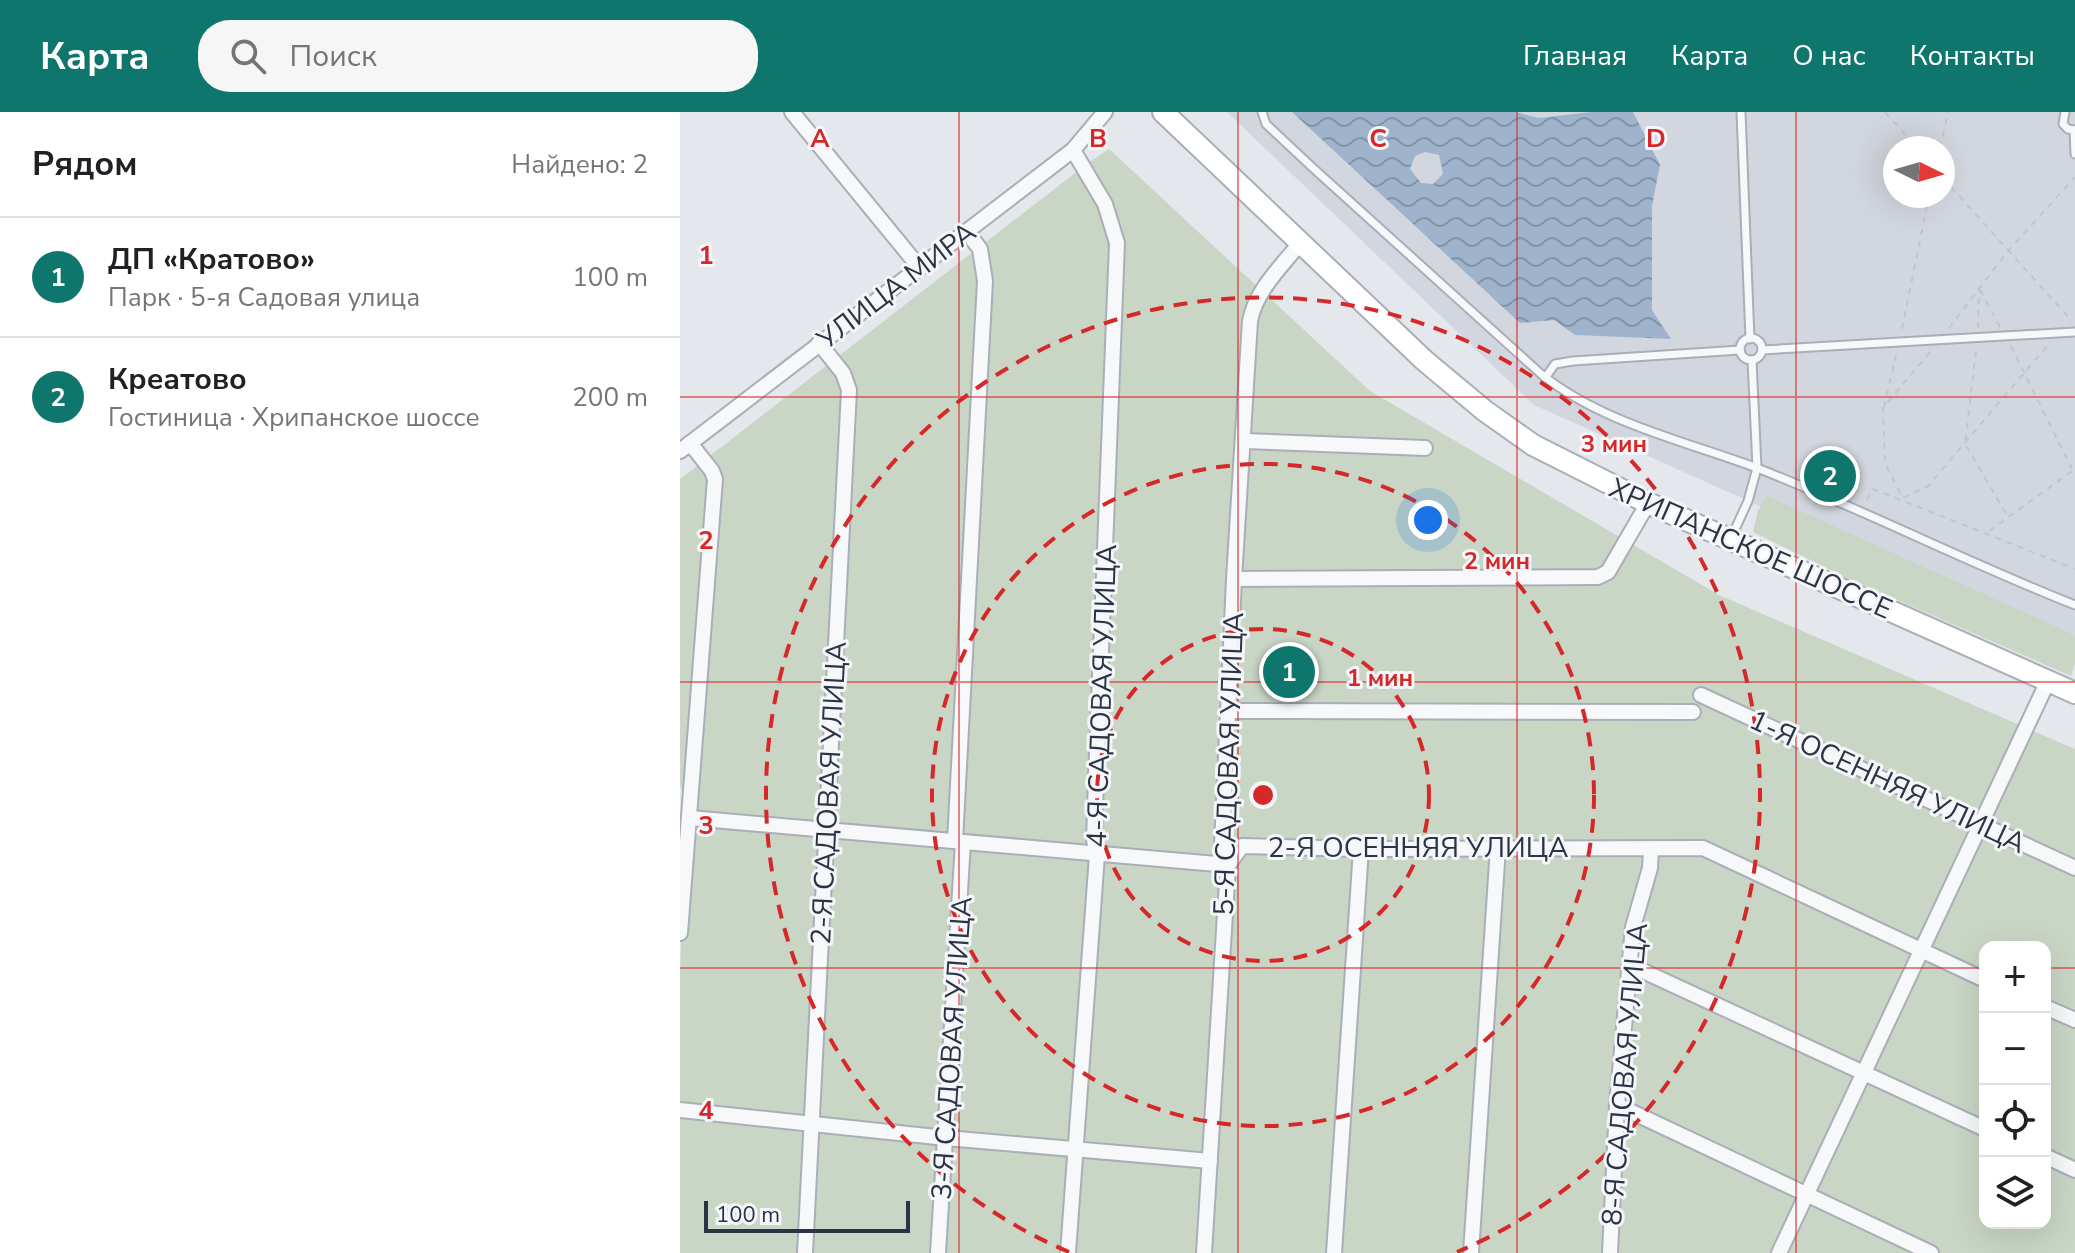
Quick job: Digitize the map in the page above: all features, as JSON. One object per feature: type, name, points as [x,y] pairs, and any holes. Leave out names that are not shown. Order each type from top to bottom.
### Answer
[{"type":"main road","name":"ХРИПАНСКОЕ ШОССЕ","points":[[1163,112],[1425,361],[1485,411],[1533,445],[1648,503],[2075,693]]},
{"type":"street","points":[[792,112],[920,268]]},
{"type":"street","name":"УЛИЦА МИРА","points":[[685,447],[1073,150],[1105,112]]},
{"type":"street","name":"4-Я САДОВАЯ УЛИЦА","points":[[1068,1253],[1097,855],[1094,840],[1096,778],[1117,243],[1105,204],[1073,150]]},
{"type":"street","name":"3-Я САДОВАЯ УЛИЦА","points":[[938,1253],[946,1138],[985,281],[980,249],[967,232]]},
{"type":"street","name":"5-Я САДОВАЯ УЛИЦА","points":[[1204,1253],[1228,865],[1222,845],[1234,579],[1253,307],[1262,290],[1300,243]]},
{"type":"street","name":"2-Я САДОВАЯ УЛИЦА","points":[[805,1253],[849,390],[843,373],[819,343]]},
{"type":"street","points":[[1244,441],[1425,448]]},
{"type":"street","points":[[680,933],[715,479],[712,471],[685,447]]},
{"type":"street","points":[[1234,579],[1598,577],[1608,572],[1648,503]]},
{"type":"street","points":[[1779,1253],[2048,681]]},
{"type":"street","name":"1-Я ОСЕННЯЯ УЛИЦА","points":[[1701,695],[2075,868]]},
{"type":"street","points":[[1228,711],[1693,712]]},
{"type":"street","points":[[680,771],[690,800]]},
{"type":"street","name":"2-Я ОСЕННЯЯ УЛИЦА","points":[[690,818],[1228,865],[1242,846],[1361,849],[1703,848],[1979,977]]},
{"type":"street","points":[[1471,1253],[1498,847]]},
{"type":"street","points":[[1334,1253],[1361,849]]},
{"type":"street","name":"8-Я САДОВАЯ УЛИЦА","points":[[1610,1253],[1617,1105],[1633,927],[1650,868],[1651,850]]},
{"type":"street","points":[[1630,965],[1979,1126]]},
{"type":"street","points":[[2051,1010],[2075,1020]]},
{"type":"street","points":[[1617,1105],[1931,1253]]},
{"type":"street","points":[[680,1110],[1210,1161]]},
{"type":"street","points":[[2047,1157],[2075,1170]]},
{"type":"lane","points":[[1262,112],[1266,124],[1285,142],[1545,378],[1578,399],[1629,422],[1757,468],[1861,511],[2075,605]]},
{"type":"lane","points":[[1741,112],[1750,339]]},
{"type":"lane","points":[[2065,112],[2063,124],[2074,130],[2075,154]]},
{"type":"lane","points":[[1762,350],[2075,332]]},
{"type":"lane","points":[[1750,339],[1759,343],[1762,350],[1752,360],[1744,358],[1740,350],[1743,342],[1750,339]]},
{"type":"lane","points":[[1545,378],[1555,364],[1573,361],[1740,350]]},
{"type":"lane","points":[[1730,540],[1748,501],[1757,468],[1752,360]]},
{"type":"path","points":[[1885,112],[1906,136]]},
{"type":"path","points":[[1943,136],[1948,112]]},
{"type":"path","points":[[1955,191],[2075,325]]},
{"type":"path","points":[[1883,408],[1927,208]]},
{"type":"path","points":[[1987,532],[2008,517],[2073,469],[2025,370],[1979,289],[1978,337],[1965,444],[2008,517]]},
{"type":"path","points":[[1903,498],[1928,486],[2060,332]]},
{"type":"path","points":[[1861,511],[1873,489],[1903,498],[2075,569]]},
{"type":"shaded area","points":[[1227,112],[2075,112],[2075,647],[1534,405]]},
{"type":"green space","points":[[1109,149],[1370,391],[1719,595],[2075,749],[2075,1253],[680,1253],[680,976],[685,798],[680,785],[680,479]]},
{"type":"green space","points":[[1767,496],[2068,632],[2075,637],[2075,664],[2071,676],[1847,578],[1753,532],[1758,510]]},
{"type":"water","points":[[1292,112],[1516,112],[1538,118],[1592,112],[1633,112],[1660,165],[1652,206],[1652,310],[1671,339],[1575,335],[1554,320],[1520,323]],"holes":[[[1425,152],[1439,155],[1443,174],[1433,184],[1421,183],[1410,169],[1415,156]]]},
{"type":"place","name":"Креатово","points":[[1830,476]]},
{"type":"place","name":"ДП «Кратово»","points":[[1289,672]]}]
